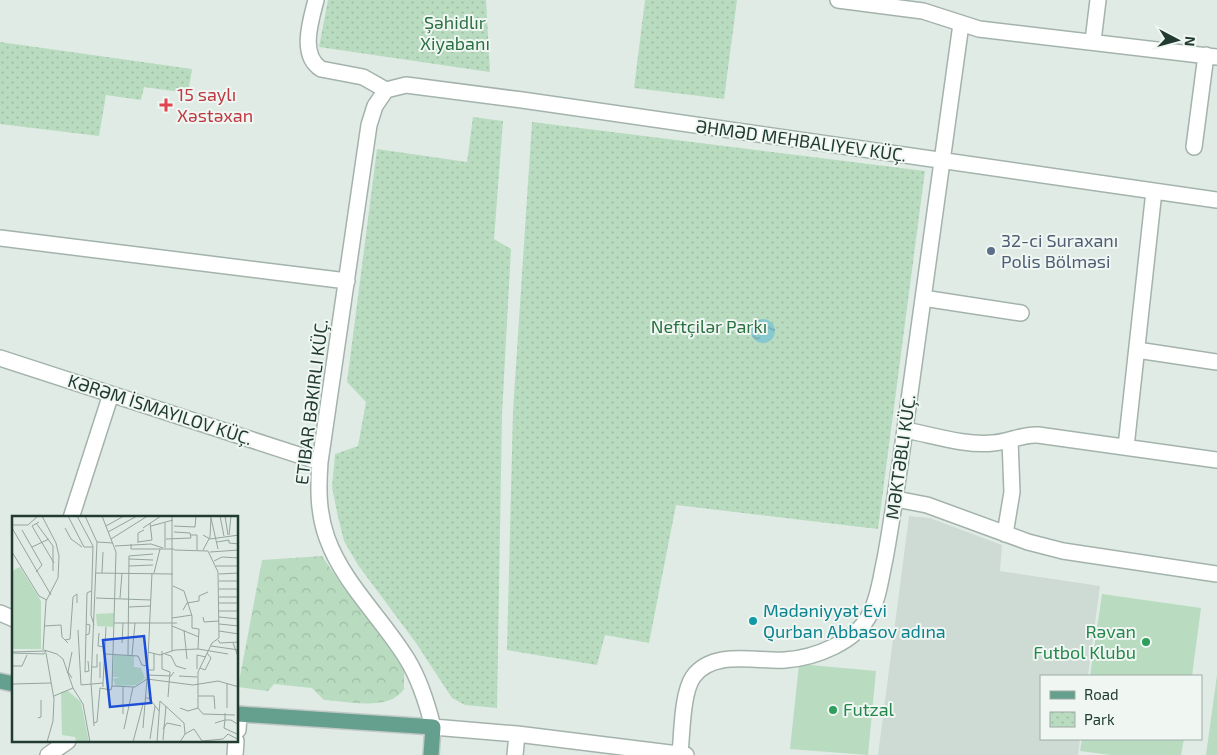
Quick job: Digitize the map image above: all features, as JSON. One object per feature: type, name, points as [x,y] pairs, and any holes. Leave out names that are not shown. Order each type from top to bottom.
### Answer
[{"type":"main road","points":[[239,714],[433,727]]},
{"type":"main road","name":"ETIBAR BƏKIRLI KÜÇ.","points":[[431,755],[433,727]]},
{"type":"street","points":[[316,0],[309,40],[309,52],[315,65],[321,69],[368,79],[386,90],[406,85],[430,88],[1217,200]]},
{"type":"street","points":[[838,0],[923,11],[979,29],[1211,56],[1194,147]]},
{"type":"street","points":[[1093,41],[1098,0]]},
{"type":"street","name":"MƏKTƏBLI KÜÇ.","points":[[683,755],[687,692],[694,676],[706,667],[729,659],[784,660],[810,656],[840,643],[863,624],[871,613],[878,591],[896,499],[961,24]]},
{"type":"street","name":"ETIBAR BƏKIRLI KÜÇ.","points":[[386,90],[375,106],[370,124],[318,486],[320,509],[326,536],[334,554],[408,660],[419,682],[433,727]]},
{"type":"street","points":[[1126,447],[1154,191]]},
{"type":"street","points":[[0,238],[347,281]]},
{"type":"street","points":[[923,298],[1021,313]]},
{"type":"street","points":[[1137,350],[1217,362]]},
{"type":"street","points":[[0,358],[320,462]]},
{"type":"street","points":[[72,516],[111,394]]},
{"type":"street","points":[[905,430],[980,443],[1010,440],[1025,434],[1038,435],[1217,460]]},
{"type":"street","points":[[1005,534],[1012,492],[1010,440]]},
{"type":"street","points":[[896,499],[952,513],[1005,534],[1063,551],[1217,574]]},
{"type":"street","points":[[0,613],[12,617]]},
{"type":"street","points":[[433,727],[517,734],[602,750],[683,755]]},
{"type":"street","points":[[515,755],[517,734]]},
{"type":"street","points":[[48,755],[67,742]]},
{"type":"street","points":[[235,755],[236,742]]},
{"type":"shaded area","points":[[909,516],[930,518],[1002,545],[1000,571],[1100,586],[1088,675],[1040,675],[1040,740],[1080,740],[1078,755],[878,755]]},
{"type":"green space","name":"Şəhidlır Xiyabanı","points":[[328,0],[486,0],[490,72],[319,47]]},
{"type":"green space","points":[[645,0],[737,0],[724,99],[634,88]]},
{"type":"green space","points":[[0,42],[192,69],[188,93],[144,87],[141,100],[106,95],[99,136],[0,124]]},
{"type":"green space","points":[[473,117],[503,121],[494,239],[511,249],[502,414],[497,708],[465,705],[452,698],[416,643],[358,565],[344,541],[332,487],[335,454],[358,446],[366,402],[347,382],[377,149],[467,162]]},
{"type":"green space","name":"Neftçilər Parkı","points":[[532,122],[925,171],[878,529],[676,505],[649,643],[605,635],[597,665],[507,650],[513,411]]},
{"type":"green space","points":[[322,556],[341,584],[396,655],[404,669],[404,689],[388,701],[367,704],[324,700],[312,688],[274,684],[268,691],[239,687],[262,560]]},
{"type":"green space","name":"Rəvan Futbol Klubu","points":[[1102,594],[1201,608],[1192,675],[1090,675]]},
{"type":"green space","name":"Futzal","points":[[799,664],[876,671],[868,755],[790,749]]},
{"type":"green space","points":[[1217,675],[1217,755],[1206,755]]},
{"type":"green space","points":[[1082,740],[1184,740],[1181,755],[1111,755],[1080,751]]},
{"type":"water","points":[[763,319],[772,322],[775,331],[772,340],[763,343],[754,340],[751,331],[754,322]]},
{"type":"place","name":"15 saylı Xəstəxan","points":[[166,105]]},
{"type":"place","name":"32-ci Suraxanı Polis Bölməsi","points":[[991,251]]},
{"type":"place","name":"Mədəniyyət Evi Qurban Abbasov adına","points":[[753,621]]},
{"type":"place","name":"Rəvan Futbol Klubu","points":[[1146,642]]},
{"type":"place","name":"Futzal","points":[[833,710]]}]
